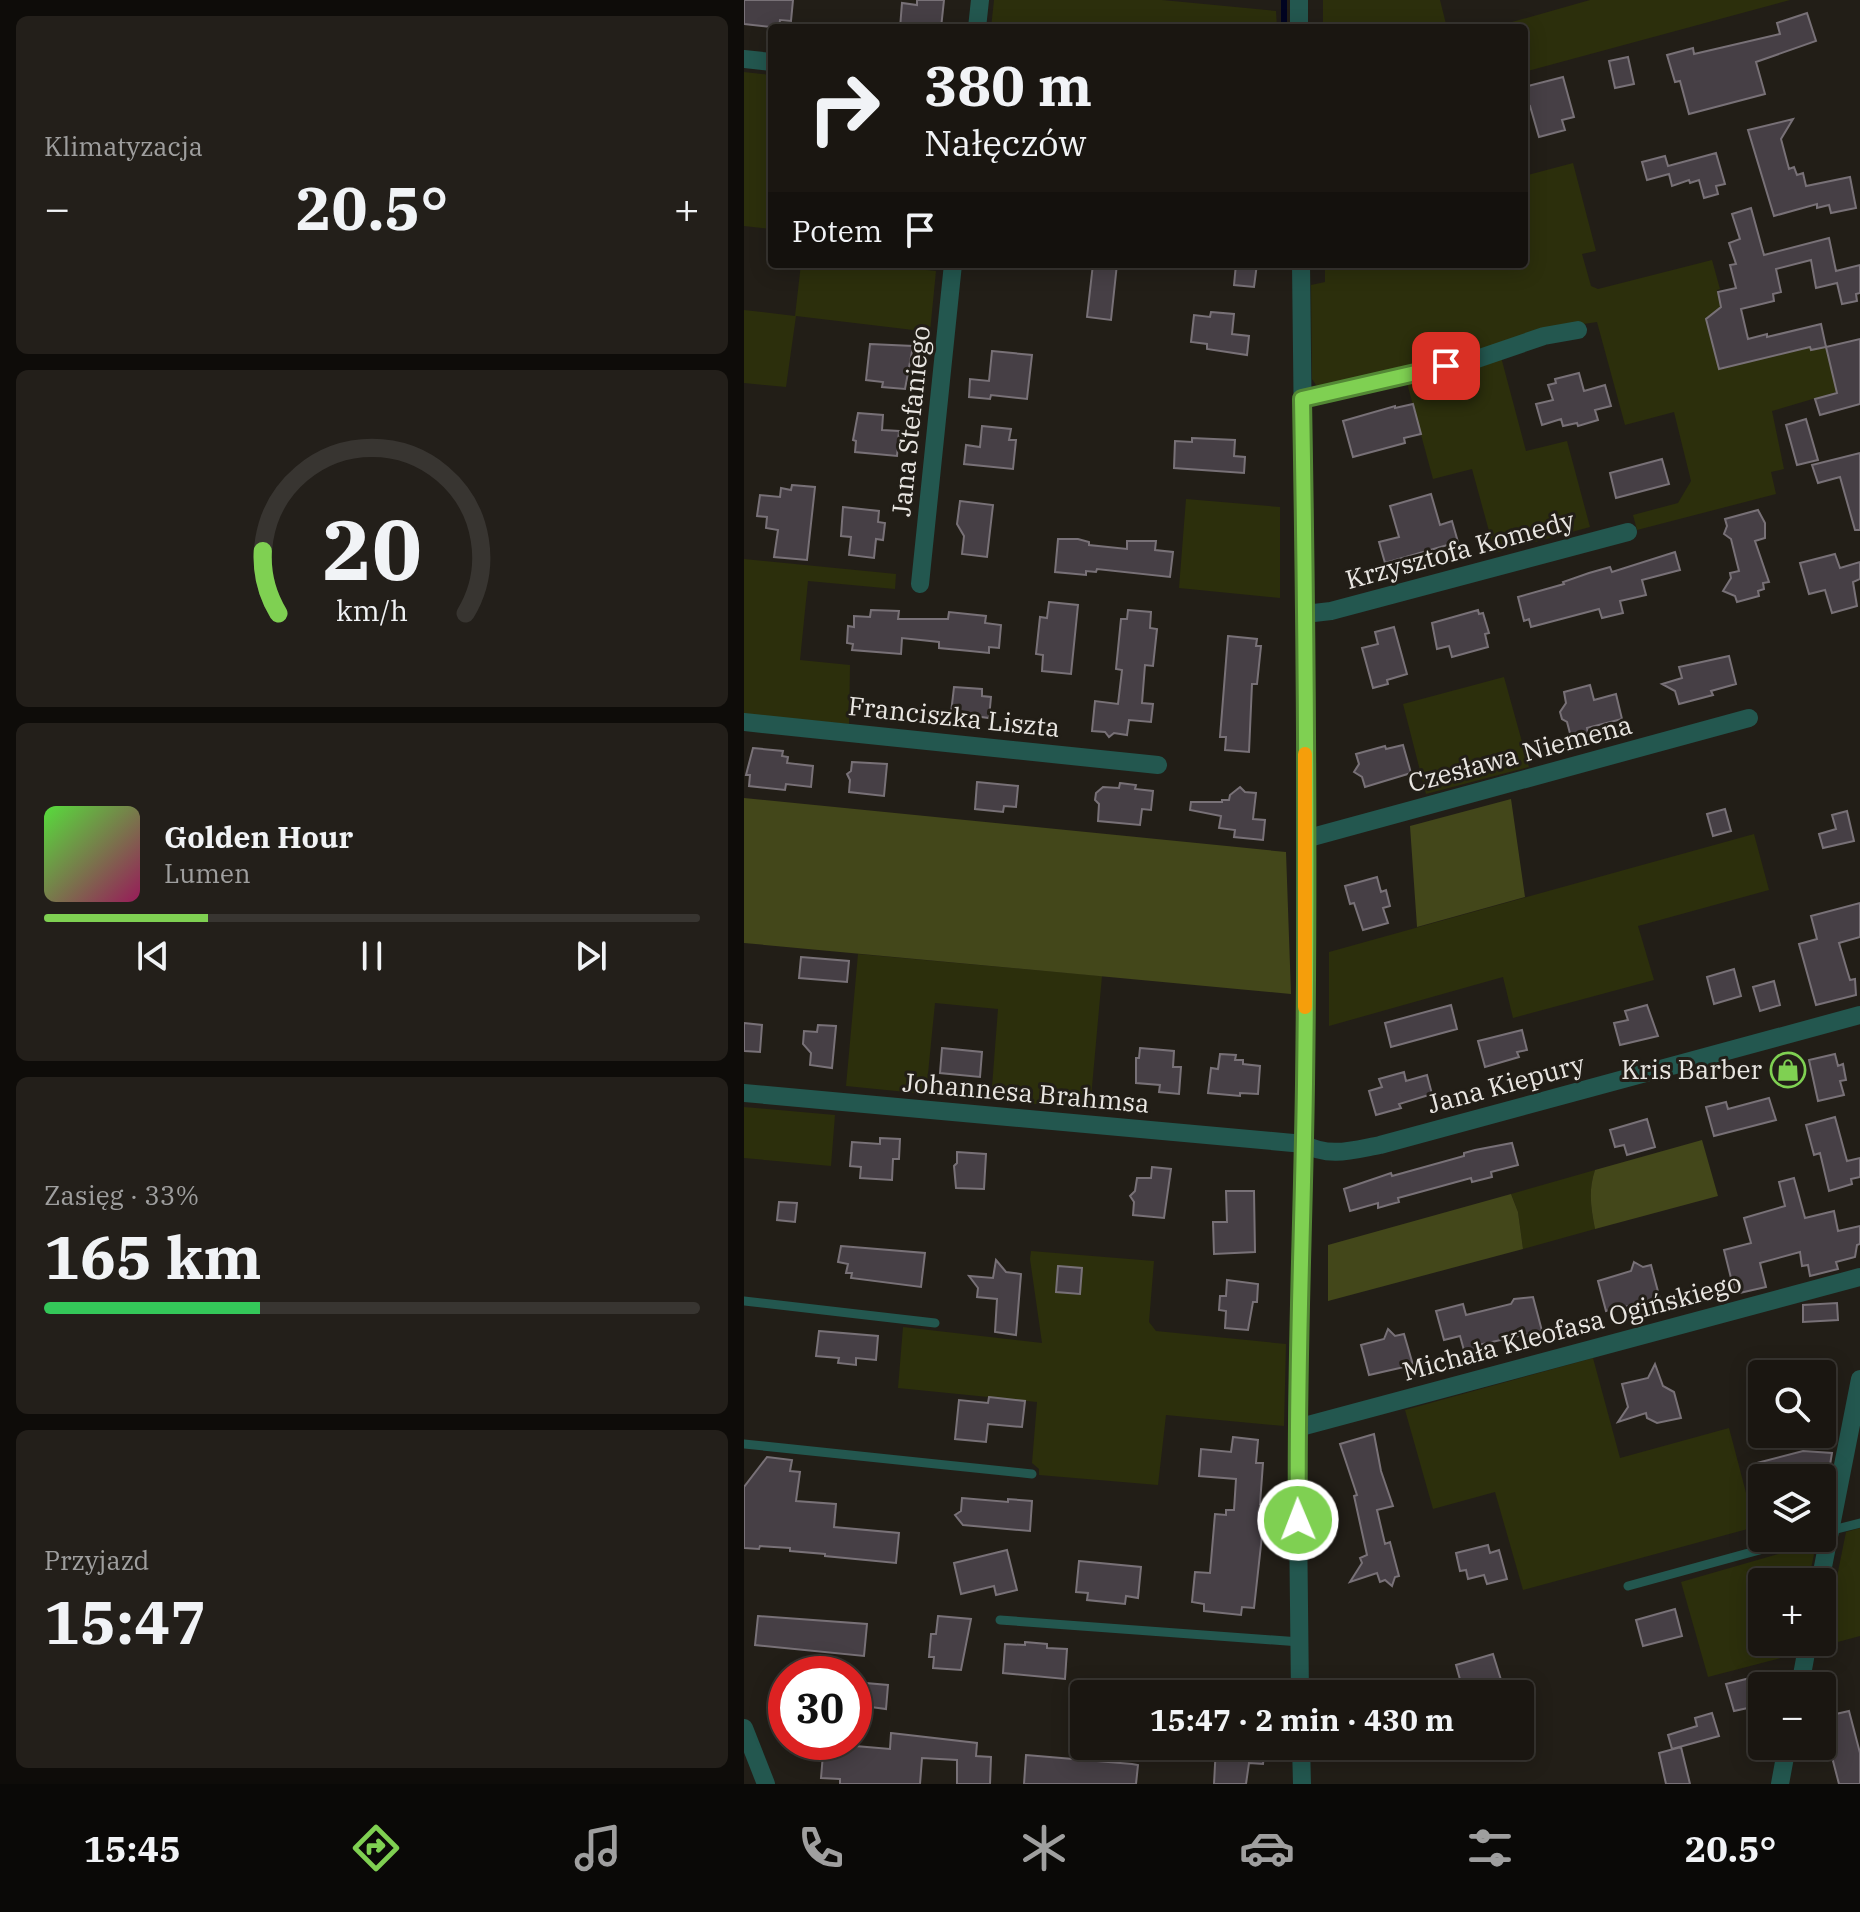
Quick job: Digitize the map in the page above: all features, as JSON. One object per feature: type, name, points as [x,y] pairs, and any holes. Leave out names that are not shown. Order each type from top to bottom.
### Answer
[{"type":"street","points":[[977,24],[980,0]]},
{"type":"street","points":[[1299,0],[1299,24]]},
{"type":"street","points":[[744,59],[768,62]]},
{"type":"street","name":"Jana Stefaniego","points":[[920,584],[953,268]]},
{"type":"street","points":[[1300,1680],[1297,1428],[1304,1144],[1305,839],[1301,268]]},
{"type":"street","points":[[1302,399],[1474,360],[1544,336],[1578,330]]},
{"type":"street","name":"Krzysztofa Komedy","points":[[1305,614],[1346,607],[1628,532]]},
{"type":"street","name":"Czesława Niemena","points":[[1305,839],[1749,718]]},
{"type":"street","name":"Franciszka Liszta","points":[[744,722],[1158,765]]},
{"type":"street","name":"Jana Kiepury","points":[[1304,1144],[1317,1152],[1335,1153],[1380,1145],[1860,1015]]},
{"type":"street","name":"Johannesa Brahmsa","points":[[744,1093],[1304,1144]]},
{"type":"street","name":"Michała Kleofasa Ogińskiego","points":[[1297,1428],[1860,1277]]},
{"type":"street","points":[[1836,1487],[1860,1379]]},
{"type":"street","points":[[744,1728],[766,1784]]},
{"type":"street","points":[[1301,1760],[1302,1784]]},
{"type":"street","points":[[1780,1784],[1784,1760]]},
{"type":"lane","points":[[744,1301],[935,1323]]},
{"type":"lane","points":[[744,1444],[1032,1474]]},
{"type":"lane","points":[[1836,1529],[1860,1523]]},
{"type":"lane","points":[[1628,1586],[1752,1552]]},
{"type":"lane","points":[[1000,1620],[1300,1642]]},
{"type":"green space","points":[[994,0],[1162,0],[1276,11],[1277,24],[991,24]]},
{"type":"green space","points":[[1323,0],[1440,0],[1446,24],[1323,24]]},
{"type":"green space","points":[[1590,0],[1790,0],[1528,71],[1528,24],[1505,24]]},
{"type":"green space","points":[[744,72],[768,75],[768,229],[744,226]]},
{"type":"green space","points":[[1573,163],[1596,251],[1582,254],[1591,286],[1598,289],[1712,260],[1720,289],[1717,290],[1722,313],[1706,317],[1719,369],[1810,347],[1811,350],[1826,347],[1831,366],[1860,385],[1772,411],[1784,469],[1771,472],[1776,494],[1637,530],[1633,515],[1678,503],[1691,481],[1674,412],[1625,425],[1597,322],[1442,362],[1325,386],[1316,385],[1312,379],[1311,285],[1325,282],[1325,268],[1528,268],[1528,175]]},
{"type":"green space","points":[[801,268],[936,271],[930,332],[796,316],[786,387],[744,383],[744,310],[795,316]]},
{"type":"green space","points":[[1501,357],[1526,451],[1567,441],[1590,527],[1495,553],[1472,469],[1433,479],[1407,383]]},
{"type":"green space","points":[[1186,499],[1280,507],[1280,598],[1179,588]]},
{"type":"green space","points":[[744,559],[896,574],[895,589],[808,581],[800,660],[850,665],[849,724],[744,714]]},
{"type":"green space","points":[[1504,677],[1529,767],[1426,794],[1403,704]]},
{"type":"green space","points":[[744,798],[1286,852],[1291,994],[744,943]]},
{"type":"green space","points":[[1511,799],[1525,897],[1417,927],[1410,826]]},
{"type":"green space","points":[[1754,834],[1769,890],[1638,926],[1654,980],[1513,1018],[1503,977],[1329,1026],[1329,952]]},
{"type":"green space","points":[[858,954],[1102,976],[1090,1109],[991,1100],[998,1009],[935,1003],[926,1094],[846,1086]]},
{"type":"green space","points":[[744,1107],[835,1115],[831,1166],[744,1158]]},
{"type":"green space","points":[[1702,1140],[1718,1196],[1595,1229],[1591,1192],[1595,1170]]},
{"type":"green space","points":[[1595,1170],[1591,1207],[1595,1229],[1523,1249],[1518,1212],[1511,1194]]},
{"type":"green space","points":[[1511,1194],[1518,1212],[1523,1249],[1328,1301],[1328,1245]]},
{"type":"green space","points":[[1031,1251],[1154,1261],[1149,1322],[1156,1331],[1286,1344],[1284,1426],[1166,1415],[1158,1485],[1039,1475],[1039,1469],[1032,1463],[1037,1402],[898,1388],[903,1327],[1042,1343]]},
{"type":"green space","points":[[1593,1358],[1620,1458],[1729,1428],[1748,1500],[1748,1529],[1523,1590],[1495,1492],[1433,1509],[1405,1410]]},
{"type":"green space","points":[[1860,1528],[1860,1636],[1836,1642],[1836,1582],[1846,1532]]},
{"type":"green space","points":[[1785,1552],[1815,1552],[1811,1568],[1748,1568],[1748,1656],[1788,1656],[1708,1677],[1681,1582]]},
{"type":"building","points":[[744,0],[793,0],[791,21],[780,20],[780,24],[768,24],[768,27],[744,24]]},
{"type":"building","points":[[917,0],[944,0],[941,24],[900,24],[902,3],[917,5]]},
{"type":"building","points":[[1807,13],[1816,41],[1756,62],[1765,94],[1689,114],[1680,81],[1675,82],[1667,55],[1693,48],[1694,54],[1780,34],[1777,23]]},
{"type":"building","points":[[1628,57],[1634,84],[1615,88],[1609,61]]},
{"type":"building","points":[[1563,77],[1574,117],[1562,120],[1565,130],[1539,137],[1528,107],[1528,86]]},
{"type":"building","points":[[1793,119],[1781,139],[1789,169],[1794,167],[1797,175],[1803,173],[1806,186],[1850,177],[1856,208],[1831,213],[1829,205],[1817,208],[1817,204],[1774,216],[1748,130]]},
{"type":"building","points":[[1716,153],[1725,184],[1716,186],[1718,194],[1704,198],[1699,180],[1672,186],[1669,174],[1647,180],[1642,162],[1665,156],[1668,166]]},
{"type":"building","points":[[1751,208],[1764,255],[1829,238],[1836,271],[1860,265],[1860,293],[1856,294],[1857,301],[1842,304],[1837,283],[1816,288],[1811,260],[1776,269],[1781,292],[1773,294],[1774,301],[1741,309],[1748,339],[1821,324],[1826,347],[1811,350],[1810,347],[1719,369],[1706,319],[1721,307],[1718,292],[1736,288],[1730,265],[1736,264],[1729,243],[1740,239],[1732,214]]},
{"type":"building","points":[[1093,268],[1117,268],[1111,320],[1087,317]]},
{"type":"building","points":[[1236,268],[1256,268],[1254,287],[1234,285]]},
{"type":"building","points":[[1211,312],[1234,314],[1232,334],[1249,336],[1247,355],[1207,349],[1207,344],[1191,342],[1194,315],[1210,317]]},
{"type":"building","points":[[1860,339],[1860,404],[1820,415],[1815,399],[1837,393],[1826,347]]},
{"type":"building","points":[[870,344],[913,346],[905,389],[882,387],[883,382],[866,380]]},
{"type":"building","points":[[992,351],[1032,355],[1027,399],[991,395],[990,399],[969,397],[970,379],[989,381]]},
{"type":"building","points":[[1579,373],[1584,391],[1605,385],[1611,406],[1595,410],[1598,420],[1578,426],[1577,423],[1563,426],[1561,419],[1542,425],[1536,404],[1553,400],[1548,385],[1556,383],[1555,379]]},
{"type":"building","points":[[1413,404],[1421,434],[1404,438],[1405,443],[1353,457],[1343,421]]},
{"type":"building","points":[[858,413],[883,415],[882,430],[899,431],[897,456],[855,452],[856,441],[853,440]]},
{"type":"building","points":[[1806,419],[1818,460],[1797,465],[1786,425]]},
{"type":"building","points":[[982,426],[1011,429],[1009,440],[1016,440],[1013,469],[964,464],[966,445],[980,447]]},
{"type":"building","points":[[1192,438],[1235,440],[1234,456],[1245,457],[1244,473],[1174,468],[1175,441],[1192,442]]},
{"type":"building","points":[[1860,453],[1860,530],[1855,530],[1840,477],[1818,483],[1812,465]]},
{"type":"building","points":[[1662,459],[1669,484],[1616,498],[1610,473]]},
{"type":"building","points":[[792,485],[815,487],[807,560],[774,557],[778,530],[766,528],[767,517],[757,516],[760,495],[780,497],[781,488],[791,490]]},
{"type":"building","points":[[1431,494],[1440,525],[1452,521],[1458,542],[1385,563],[1379,542],[1399,537],[1390,506]]},
{"type":"building","points":[[960,501],[993,505],[987,557],[962,554],[964,536],[957,524]]},
{"type":"building","points":[[843,507],[879,511],[878,522],[885,523],[883,540],[876,539],[874,558],[849,555],[851,537],[841,536]]},
{"type":"building","points":[[1758,510],[1765,523],[1765,538],[1755,541],[1769,582],[1763,583],[1764,589],[1758,591],[1759,596],[1737,602],[1735,596],[1723,591],[1731,578],[1730,573],[1739,571],[1731,539],[1724,534],[1727,526],[1725,519]]},
{"type":"building","points":[[1058,539],[1078,539],[1089,542],[1089,545],[1127,549],[1127,541],[1156,541],[1155,550],[1173,552],[1170,577],[1097,569],[1096,572],[1086,571],[1086,575],[1055,572]]},
{"type":"building","points":[[1675,552],[1680,570],[1642,580],[1646,595],[1620,601],[1623,613],[1602,618],[1599,609],[1531,627],[1529,619],[1524,621],[1518,597],[1564,584],[1589,573],[1610,567],[1612,572]]},
{"type":"building","points":[[1835,554],[1840,568],[1860,562],[1860,579],[1853,582],[1857,606],[1832,613],[1825,590],[1809,594],[1800,563]]},
{"type":"building","points":[[1049,602],[1078,605],[1071,674],[1042,671],[1043,655],[1036,654],[1040,617],[1047,618]]},
{"type":"building","points":[[871,610],[899,611],[898,619],[948,619],[949,612],[986,616],[985,623],[1001,625],[999,648],[989,647],[989,653],[939,648],[939,642],[902,638],[901,654],[852,650],[853,644],[847,643],[848,626],[854,627],[854,616],[870,617]]},
{"type":"building","points":[[1128,610],[1151,612],[1150,628],[1157,629],[1153,666],[1145,665],[1142,703],[1153,704],[1151,722],[1129,720],[1127,735],[1114,733],[1109,737],[1105,732],[1092,731],[1095,701],[1118,704],[1122,670],[1116,669],[1121,619],[1127,619]]},
{"type":"building","points":[[1478,610],[1479,614],[1483,613],[1489,633],[1485,634],[1488,647],[1452,657],[1449,646],[1437,649],[1432,623]]},
{"type":"building","points":[[1394,627],[1407,674],[1373,688],[1362,648],[1378,644],[1375,632]]},
{"type":"building","points":[[1228,636],[1257,639],[1256,646],[1261,646],[1257,684],[1252,684],[1249,752],[1225,750],[1226,737],[1220,737]]},
{"type":"building","points":[[1729,656],[1736,684],[1711,691],[1713,695],[1679,704],[1675,691],[1662,684],[1682,678],[1679,667]]},
{"type":"building","points":[[1590,685],[1594,700],[1616,694],[1622,719],[1587,728],[1588,733],[1571,737],[1560,712],[1566,703],[1564,692]]},
{"type":"building","points":[[954,687],[982,689],[982,696],[991,697],[989,718],[951,713]]},
{"type":"building","points":[[1403,745],[1411,773],[1365,787],[1362,777],[1354,772],[1359,764],[1356,754],[1385,746],[1386,749]]},
{"type":"building","points":[[753,748],[783,751],[782,756],[788,757],[787,763],[813,766],[811,787],[786,784],[785,790],[749,786],[750,775],[746,775]]},
{"type":"building","points":[[852,762],[887,764],[884,796],[849,792],[847,774],[851,771]]},
{"type":"building","points":[[977,782],[1018,786],[1016,807],[1004,806],[1003,812],[975,809]]},
{"type":"building","points":[[1120,783],[1153,791],[1151,810],[1142,809],[1140,825],[1098,821],[1096,793],[1103,787],[1119,788]]},
{"type":"building","points":[[1240,787],[1245,792],[1256,793],[1253,819],[1265,820],[1263,840],[1234,837],[1235,830],[1219,828],[1221,816],[1190,810],[1191,802],[1229,800],[1230,795]]},
{"type":"building","points":[[1725,809],[1731,831],[1713,836],[1707,814]]},
{"type":"building","points":[[1847,811],[1854,841],[1823,848],[1819,834],[1836,829],[1832,815]]},
{"type":"building","points":[[1377,877],[1381,892],[1386,890],[1390,906],[1383,908],[1388,923],[1363,930],[1345,886]]},
{"type":"building","points":[[1860,903],[1860,937],[1839,943],[1850,980],[1855,979],[1856,995],[1816,1005],[1799,944],[1817,939],[1811,916]]},
{"type":"building","points":[[801,957],[849,961],[847,982],[799,978]]},
{"type":"building","points":[[1734,969],[1741,996],[1714,1004],[1707,977]]},
{"type":"building","points":[[1774,981],[1780,1005],[1760,1011],[1753,987]]},
{"type":"building","points":[[1451,1005],[1457,1029],[1391,1047],[1385,1023]]},
{"type":"building","points":[[1647,1005],[1658,1036],[1620,1045],[1614,1023],[1628,1020],[1625,1011]]},
{"type":"building","points":[[744,1023],[762,1025],[760,1052],[744,1051]]},
{"type":"building","points":[[818,1025],[836,1026],[832,1068],[810,1065],[811,1053],[803,1044],[804,1031],[817,1032]]},
{"type":"building","points":[[1522,1030],[1527,1050],[1517,1052],[1519,1057],[1485,1067],[1478,1041]]},
{"type":"building","points":[[942,1048],[982,1052],[980,1077],[940,1073]]},
{"type":"building","points":[[1140,1048],[1174,1051],[1173,1067],[1181,1067],[1179,1094],[1159,1092],[1160,1085],[1136,1083],[1136,1058],[1139,1058]]},
{"type":"building","points":[[1220,1054],[1236,1055],[1235,1060],[1243,1060],[1243,1064],[1260,1066],[1258,1094],[1208,1093],[1211,1068],[1218,1069]]},
{"type":"building","points":[[1835,1054],[1838,1066],[1843,1064],[1846,1080],[1840,1081],[1844,1095],[1818,1101],[1809,1060]]},
{"type":"building","points":[[1404,1072],[1406,1081],[1427,1075],[1432,1094],[1376,1115],[1369,1091],[1382,1087],[1379,1079]]},
{"type":"building","points":[[1769,1098],[1776,1120],[1714,1136],[1706,1107],[1726,1102],[1728,1109]]},
{"type":"building","points":[[1835,1117],[1847,1161],[1860,1158],[1860,1177],[1851,1179],[1852,1184],[1829,1191],[1820,1153],[1814,1155],[1806,1125]]},
{"type":"building","points":[[1647,1119],[1655,1147],[1627,1155],[1624,1145],[1615,1147],[1610,1130]]},
{"type":"building","points":[[880,1138],[900,1139],[899,1159],[893,1159],[892,1180],[860,1178],[861,1167],[850,1166],[852,1142],[880,1144]]},
{"type":"building","points":[[1512,1143],[1518,1165],[1491,1172],[1492,1177],[1472,1182],[1471,1178],[1398,1198],[1399,1202],[1378,1208],[1378,1203],[1350,1211],[1344,1189],[1391,1173],[1392,1176],[1464,1156],[1464,1153]]},
{"type":"building","points":[[957,1152],[986,1154],[984,1189],[956,1188],[954,1166]]},
{"type":"building","points":[[1152,1167],[1171,1169],[1164,1218],[1133,1215],[1134,1202],[1130,1196],[1135,1191],[1137,1178],[1151,1178]]},
{"type":"building","points":[[1794,1178],[1805,1218],[1834,1211],[1838,1231],[1860,1226],[1860,1244],[1857,1245],[1855,1257],[1836,1262],[1838,1269],[1810,1276],[1808,1265],[1802,1266],[1800,1252],[1760,1263],[1766,1287],[1735,1294],[1724,1250],[1751,1243],[1744,1218],[1785,1206],[1779,1182]]},
{"type":"building","points":[[1226,1191],[1254,1191],[1255,1252],[1214,1254],[1213,1222],[1227,1222]]},
{"type":"building","points":[[779,1202],[797,1203],[795,1222],[777,1220]]},
{"type":"building","points":[[841,1246],[925,1253],[921,1287],[851,1278],[852,1273],[846,1273],[848,1264],[838,1262]]},
{"type":"building","points":[[996,1260],[1006,1272],[1021,1274],[1016,1335],[995,1332],[997,1299],[977,1297],[978,1288],[969,1276],[993,1278]]},
{"type":"building","points":[[1634,1262],[1643,1267],[1651,1265],[1660,1299],[1606,1311],[1598,1281],[1631,1271]]},
{"type":"building","points":[[1058,1266],[1082,1268],[1080,1294],[1056,1292]]},
{"type":"building","points":[[1227,1280],[1258,1284],[1257,1302],[1253,1302],[1248,1330],[1225,1328],[1226,1311],[1219,1310],[1220,1296],[1226,1296]]},
{"type":"building","points":[[1533,1297],[1542,1331],[1478,1345],[1480,1350],[1465,1354],[1460,1336],[1444,1340],[1436,1311],[1463,1304],[1466,1315],[1511,1304],[1514,1299]]},
{"type":"building","points":[[1837,1303],[1838,1320],[1803,1322],[1803,1305]]},
{"type":"building","points":[[1388,1329],[1395,1336],[1404,1334],[1413,1365],[1369,1375],[1361,1345],[1384,1339]]},
{"type":"building","points":[[819,1331],[878,1336],[876,1360],[856,1358],[856,1365],[838,1363],[839,1358],[816,1356]]},
{"type":"building","points":[[1655,1364],[1663,1386],[1674,1392],[1681,1418],[1657,1423],[1647,1418],[1646,1413],[1618,1422],[1628,1407],[1622,1384],[1648,1378]]},
{"type":"building","points":[[989,1397],[1025,1401],[1022,1427],[988,1424],[986,1442],[955,1439],[959,1400],[988,1403]]},
{"type":"building","points":[[1374,1434],[1381,1471],[1393,1506],[1377,1510],[1385,1544],[1390,1542],[1399,1576],[1395,1577],[1392,1586],[1385,1580],[1380,1582],[1377,1573],[1350,1582],[1362,1563],[1360,1558],[1367,1555],[1354,1496],[1357,1495],[1340,1444]]},
{"type":"building","points":[[1233,1437],[1258,1440],[1256,1463],[1263,1463],[1260,1504],[1271,1505],[1268,1528],[1263,1527],[1254,1608],[1242,1607],[1241,1615],[1204,1611],[1204,1604],[1192,1602],[1195,1572],[1210,1573],[1215,1514],[1226,1515],[1226,1510],[1234,1510],[1236,1479],[1199,1476],[1201,1449],[1231,1452]]},
{"type":"building","points":[[1803,1451],[1832,1453],[1830,1464],[1757,1463]]},
{"type":"building","points":[[767,1457],[792,1460],[790,1471],[800,1472],[796,1501],[836,1504],[834,1527],[899,1533],[896,1563],[825,1556],[790,1551],[790,1548],[744,1548],[744,1487]]},
{"type":"building","points":[[962,1498],[1032,1501],[1030,1531],[963,1525],[955,1515],[961,1511]]},
{"type":"building","points":[[1488,1545],[1490,1553],[1499,1550],[1507,1579],[1487,1584],[1484,1575],[1468,1579],[1466,1570],[1460,1571],[1456,1553]]},
{"type":"building","points":[[1007,1550],[1017,1590],[996,1595],[994,1586],[961,1594],[954,1563]]},
{"type":"building","points":[[1079,1561],[1141,1567],[1138,1598],[1126,1596],[1125,1604],[1087,1600],[1088,1593],[1076,1592]]},
{"type":"building","points":[[1675,1609],[1682,1636],[1643,1646],[1636,1620]]},
{"type":"building","points":[[758,1616],[867,1624],[864,1656],[755,1645]]},
{"type":"building","points":[[938,1616],[971,1619],[961,1670],[933,1668],[934,1657],[929,1657],[931,1634],[936,1634]]},
{"type":"building","points":[[1025,1642],[1067,1649],[1065,1679],[1003,1673],[1005,1644],[1025,1645]]},
{"type":"building","points":[[1493,1654],[1501,1680],[1460,1680],[1456,1665]]},
{"type":"building","points":[[1748,1678],[1748,1708],[1734,1711],[1726,1684]]},
{"type":"building","points":[[872,1684],[888,1685],[886,1709],[872,1707]]},
{"type":"building","points":[[1849,1711],[1860,1753],[1860,1784],[1839,1784],[1833,1760],[1836,1760],[1836,1714]]},
{"type":"building","points":[[1712,1713],[1719,1736],[1672,1749],[1668,1735],[1697,1726],[1695,1718]]},
{"type":"building","points":[[891,1733],[977,1743],[976,1756],[991,1757],[990,1784],[957,1784],[957,1760],[922,1758],[920,1784],[840,1784],[840,1779],[821,1778],[822,1760],[872,1760],[872,1747],[890,1749]]},
{"type":"building","points":[[1681,1747],[1690,1784],[1666,1784],[1659,1753]]},
{"type":"building","points":[[1026,1755],[1138,1765],[1136,1784],[1024,1784]]},
{"type":"building","points":[[1215,1760],[1263,1760],[1263,1764],[1249,1763],[1246,1784],[1214,1784]]},
{"type":"waterway","points":[[1284,0],[1284,24]]},
{"type":"slow traffic","points":[[1305,754],[1305,1007]]},
{"type":"place","name":"Kris Barber","points":[[1788,1070]]},
{"type":"route","points":[[1298,1520],[1297,1428],[1305,1081],[1302,399],[1446,366]]}]
